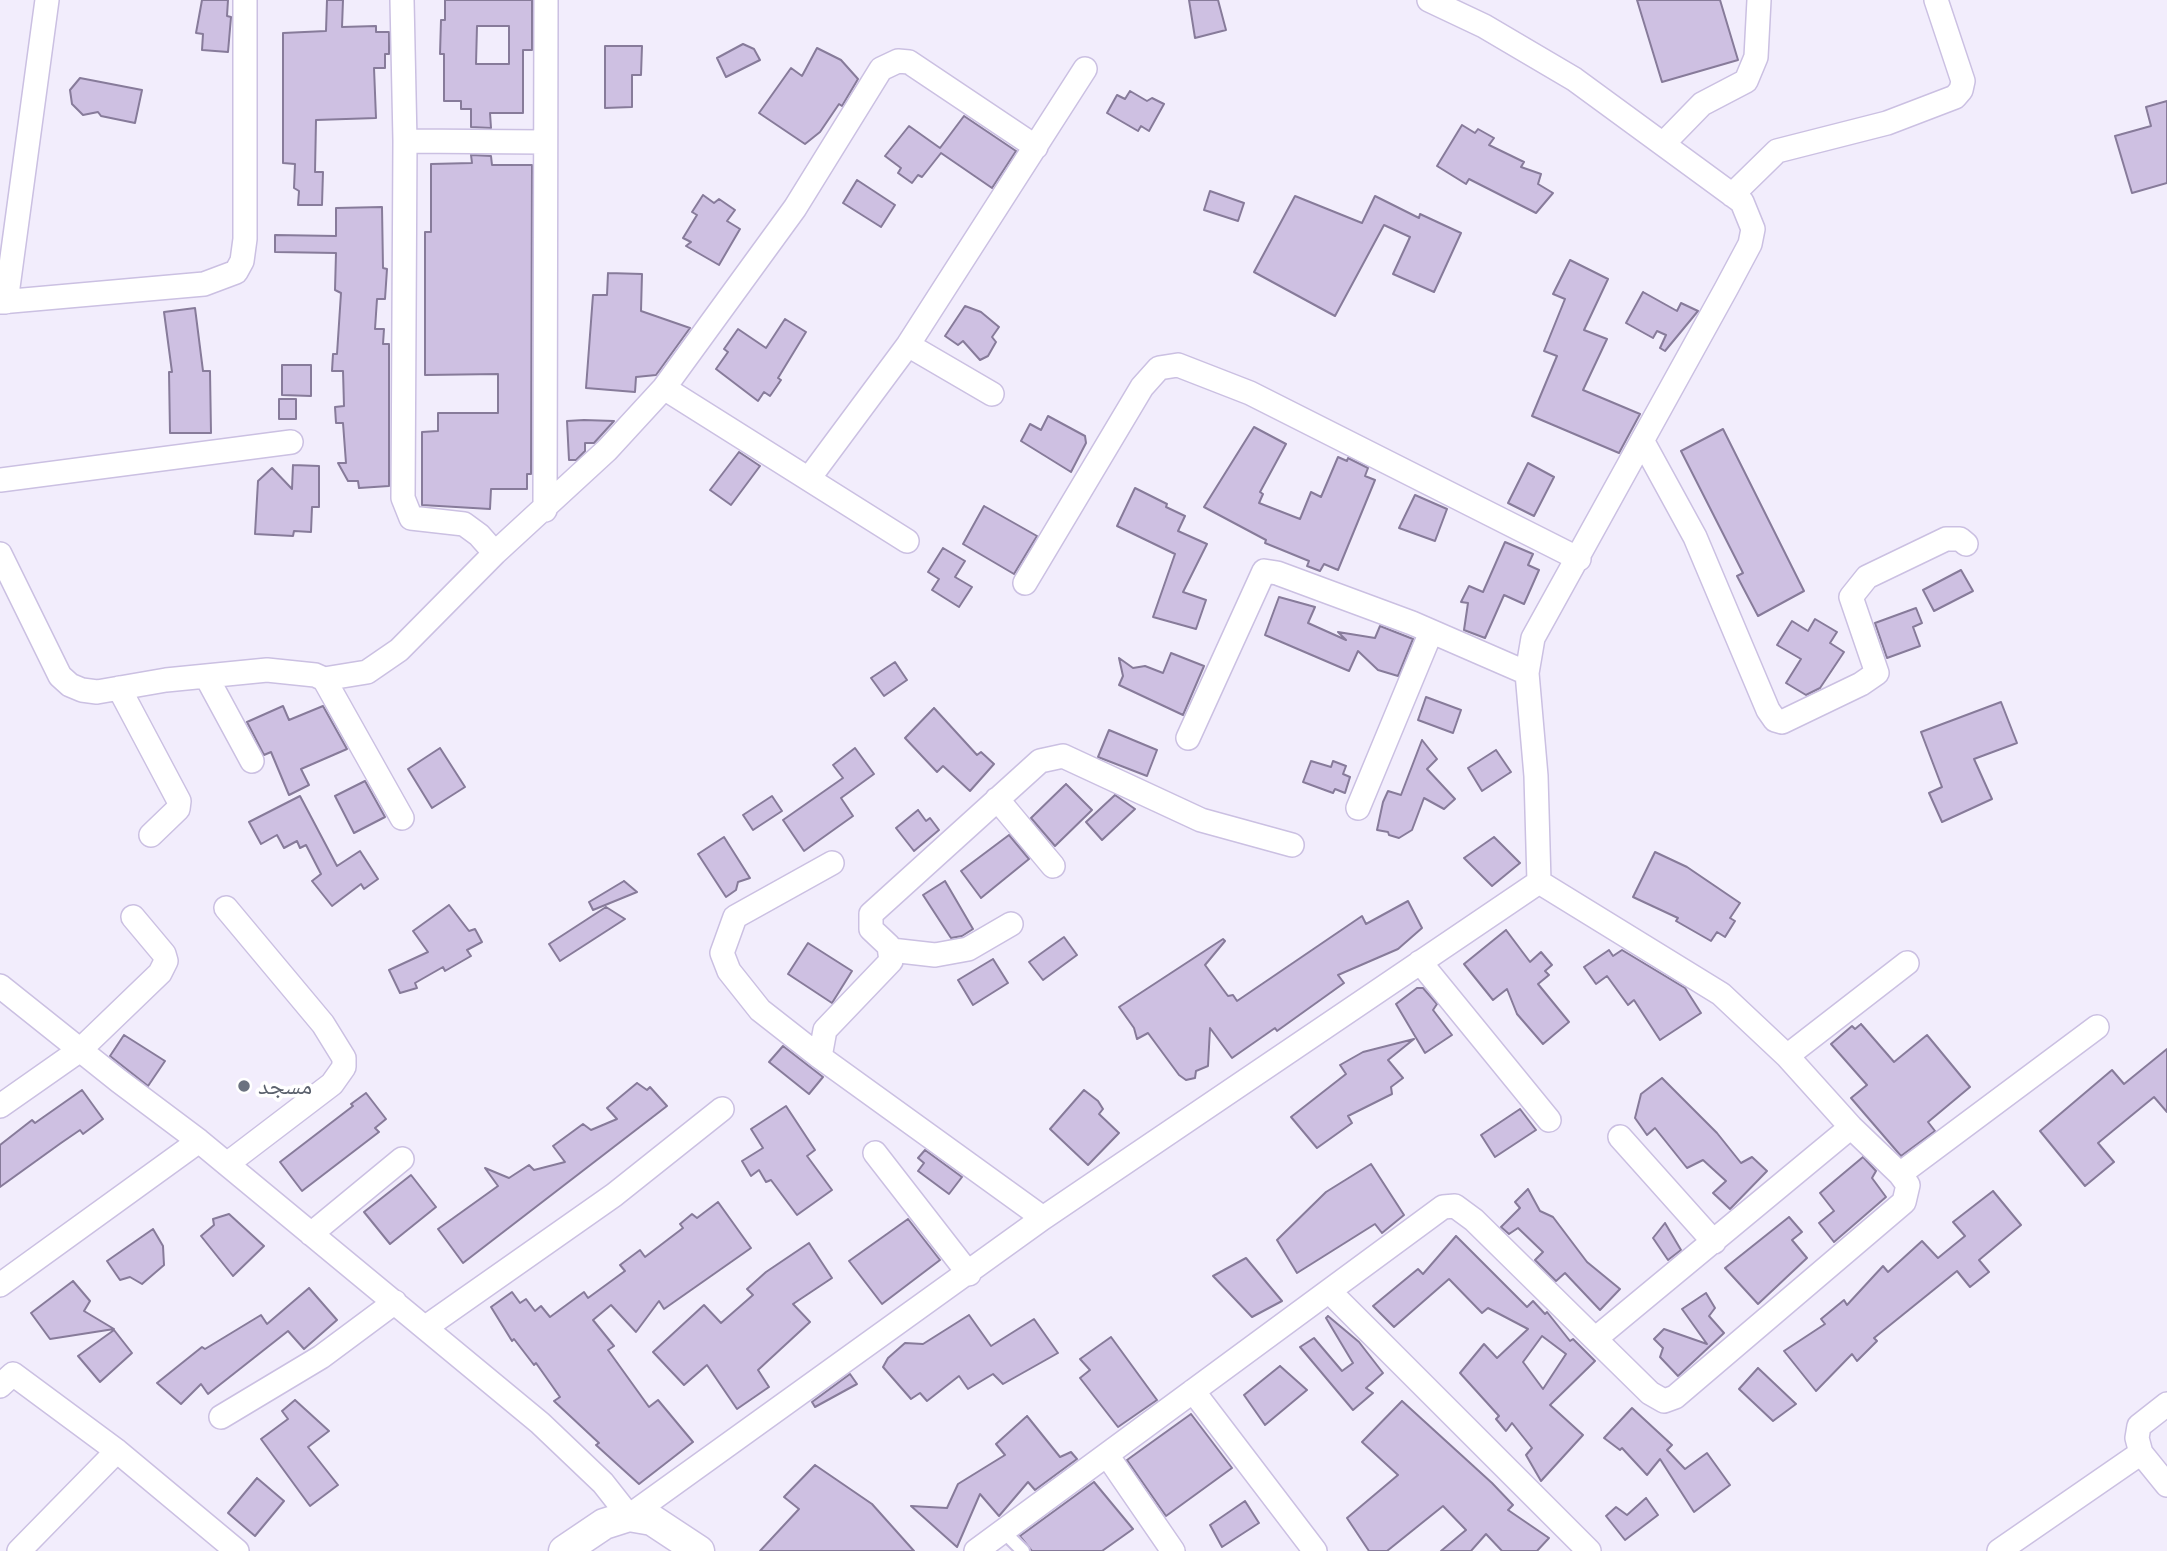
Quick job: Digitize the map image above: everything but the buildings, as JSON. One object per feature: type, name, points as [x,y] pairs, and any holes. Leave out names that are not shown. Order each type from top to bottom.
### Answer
[{"type":"street","points":[[47,0],[3,302],[204,284],[236,272],[242,261],[245,239],[245,0]]},
{"type":"street","points":[[402,0],[405,141],[405,510],[411,518],[421,521],[464,524],[479,535],[495,553]]},
{"type":"street","points":[[545,510],[546,0]]},
{"type":"street","points":[[1429,0],[1484,26],[1574,79],[1742,202],[1753,229],[1750,243],[1643,442],[1533,638],[1527,673],[1536,776],[1539,882]]},
{"type":"street","points":[[1663,144],[1702,104],[1746,81],[1756,57],[1759,0]]},
{"type":"street","points":[[1732,195],[1777,151],[1887,124],[1955,97],[1962,81],[1936,0]]},
{"type":"street","points":[[0,554],[60,676],[69,685],[82,690],[97,692],[267,670],[315,675],[324,679],[367,672],[378,667],[495,553],[545,510],[607,450],[664,388],[795,208],[881,69],[898,61],[909,62],[1036,147]]},
{"type":"street","points":[[810,477],[908,345],[1086,69]]},
{"type":"street","points":[[405,141],[544,142]]},
{"type":"street","points":[[908,345],[992,394]]},
{"type":"street","points":[[1025,583],[1142,387],[1159,368],[1178,365],[1250,393],[1579,559]]},
{"type":"street","points":[[664,388],[810,477],[908,541]]},
{"type":"street","points":[[0,480],[291,442]]},
{"type":"street","points":[[1643,442],[1695,537],[1768,710],[1775,720],[1782,722],[1861,684],[1877,673],[1877,667],[1853,610],[1851,597],[1867,577],[1927,545],[1946,539],[1960,539],[1966,544]]},
{"type":"street","points":[[1188,738],[1264,571],[1277,573],[1431,632],[1527,673]]},
{"type":"street","points":[[1358,808],[1431,632]]},
{"type":"street","points":[[206,676],[252,761]]},
{"type":"street","points":[[324,679],[402,818]]},
{"type":"street","points":[[119,688],[179,802],[178,809],[151,835]]},
{"type":"street","points":[[1011,924],[968,949],[935,955],[891,950],[871,929],[871,914],[1040,761],[1063,757],[1201,820],[1292,845]]},
{"type":"street","points":[[997,799],[1053,866]]},
{"type":"street","points":[[832,863],[735,916],[722,953],[729,971],[760,1010],[820,1057],[1043,1218]]},
{"type":"street","points":[[564,1551],[604,1524],[629,1516],[969,1274],[1043,1218],[1539,882]]},
{"type":"street","points":[[976,1551],[1443,1207],[1455,1206],[1474,1220],[1650,1394],[1664,1401],[1675,1397],[1904,1202],[1908,1185],[1900,1174],[1851,1128],[1787,1056],[1721,993],[1539,882]]},
{"type":"street","points":[[226,908],[323,1024],[344,1058],[344,1067],[332,1084],[227,1164]]},
{"type":"street","points":[[0,1106],[80,1050],[160,973],[166,961],[164,954],[133,917]]},
{"type":"street","points":[[820,1057],[825,1030],[884,970],[891,961],[891,950]]},
{"type":"street","points":[[1420,962],[1549,1119]]},
{"type":"street","points":[[1787,1056],[1908,963]]},
{"type":"street","points":[[6,1000],[80,1050],[199,1141],[426,1327],[549,1431],[603,1483],[629,1516],[652,1520],[699,1551]]},
{"type":"street","points":[[1900,1174],[2097,1027]]},
{"type":"street","points":[[426,1327],[614,1195],[722,1109]]},
{"type":"street","points":[[1595,1339],[1851,1128]]},
{"type":"street","points":[[1620,1137],[1714,1242]]},
{"type":"street","points":[[0,1285],[199,1141]]},
{"type":"street","points":[[875,1153],[969,1274]]},
{"type":"street","points":[[311,1234],[401,1159]]},
{"type":"street","points":[[1329,1292],[1589,1551]]},
{"type":"street","points":[[221,1417],[321,1357],[395,1302]]},
{"type":"street","points":[[0,1385],[13,1374],[117,1451],[212,1544],[237,1551]]},
{"type":"street","points":[[1193,1391],[1315,1551]]},
{"type":"street","points":[[2167,1404],[2139,1426],[2141,1453],[2167,1485]]},
{"type":"street","points":[[19,1551],[117,1451]]},
{"type":"street","points":[[1999,1551],[2141,1453]]},
{"type":"street","points":[[1107,1455],[1173,1551]]},
{"type":"lane","points":[[1003,1531],[1023,1551]]},
{"type":"place","name":"مسجد","points":[[244,1086]]}]
